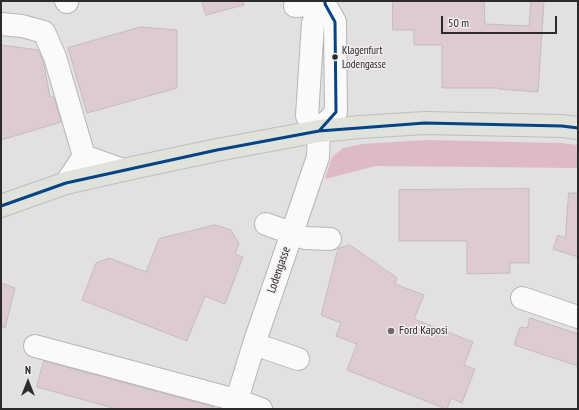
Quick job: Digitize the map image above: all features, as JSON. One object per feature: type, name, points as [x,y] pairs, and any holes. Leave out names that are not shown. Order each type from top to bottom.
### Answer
[{"type":"main road","points":[[1,206],[66,183],[217,150],[319,131],[425,123],[578,128]]},
{"type":"street","points":[[295,6],[325,2],[335,22],[336,112],[319,131]]},
{"type":"street","points":[[1,24],[22,26],[44,32],[55,57],[84,156]]},
{"type":"street","name":"Lodengasse","points":[[235,404],[318,157],[319,131]]},
{"type":"street","points":[[84,156],[123,170]]},
{"type":"street","points":[[66,183],[84,156]]},
{"type":"street","points":[[266,224],[304,238],[330,239]]},
{"type":"street","points":[[522,298],[578,316]]},
{"type":"street","points":[[254,344],[298,359]]},
{"type":"street","points":[[35,346],[235,404],[261,409]]},
{"type":"shaded area","points":[[427,140],[561,143],[578,145],[578,168],[376,166],[325,179],[332,157],[343,148],[362,144]]},
{"type":"building","points":[[202,1],[243,1],[244,5],[206,15]]},
{"type":"building","points":[[393,1],[484,1],[485,24],[529,26],[531,1],[544,1],[538,92],[499,88],[442,88],[442,45],[414,45],[414,30],[393,30]]},
{"type":"building","points":[[141,27],[177,30],[177,88],[87,113],[68,48]]},
{"type":"building","points":[[1,45],[38,50],[43,60],[50,97],[54,97],[61,122],[1,140]]},
{"type":"building","points":[[529,189],[529,263],[510,263],[510,273],[467,274],[467,241],[399,241],[399,190]]},
{"type":"building","points":[[569,193],[578,193],[578,257],[553,249],[558,235],[565,238]]},
{"type":"building","points":[[215,225],[231,230],[239,244],[235,254],[243,257],[225,304],[205,296],[187,341],[82,300],[96,263],[109,258],[146,272],[159,239]]},
{"type":"building","name":"Ford Kaposi","points":[[350,245],[397,278],[395,284],[424,295],[414,319],[473,342],[464,365],[475,369],[462,403],[451,398],[446,409],[347,370],[357,344],[336,336],[341,323],[321,315],[338,249]]},
{"type":"building","points":[[1,283],[15,288],[5,328],[1,327]]},
{"type":"building","points":[[530,318],[578,334],[578,366],[514,345],[520,327],[527,328]]},
{"type":"building","points":[[44,361],[214,407],[214,409],[117,409],[37,387]]},
{"type":"transit line","points":[[319,131],[336,112],[335,22],[325,4],[325,1]]},
{"type":"transit line","points":[[1,206],[66,183],[217,150],[319,131],[425,123],[562,126],[578,128]]},
{"type":"place","name":"Klagenfurt Lodengasse","points":[[335,57]]},
{"type":"place","name":"Ford Kaposi","points":[[391,331]]}]
